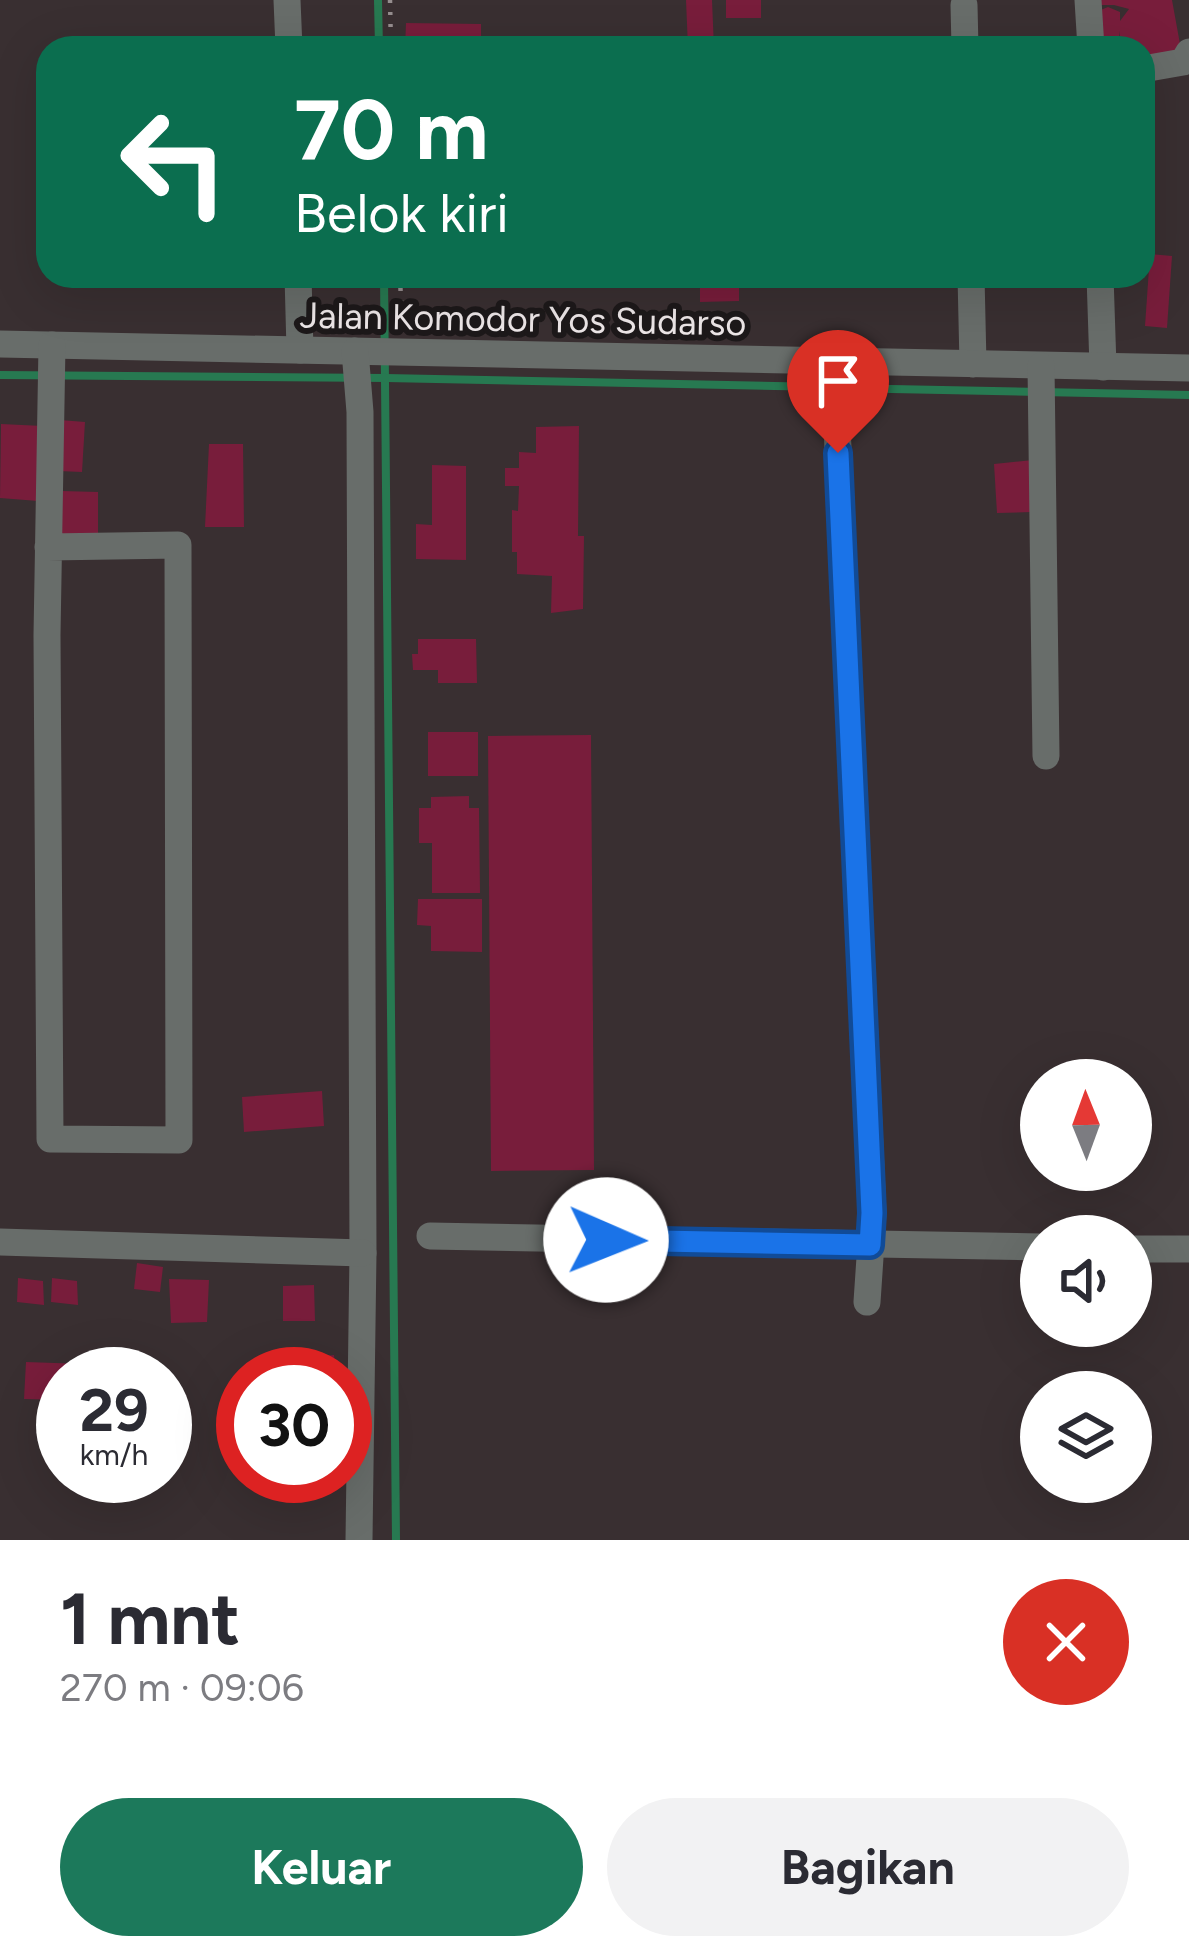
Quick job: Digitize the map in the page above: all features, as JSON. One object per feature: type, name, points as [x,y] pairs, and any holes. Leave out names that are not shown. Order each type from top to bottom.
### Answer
[{"type":"street","points":[[287,0],[288,36]]},
{"type":"street","points":[[1088,0],[1090,36]]},
{"type":"street","points":[[964,5],[965,36]]},
{"type":"street","points":[[1155,67],[1183,62],[1189,52]]},
{"type":"street","points":[[298,288],[300,350]]},
{"type":"street","points":[[970,288],[973,364]]},
{"type":"street","points":[[1100,288],[1103,367]]},
{"type":"street","name":"Jalan Komodor Yos Sudarso","points":[[0,344],[300,350],[358,359],[404,352],[835,365],[973,364],[1041,375],[1103,367],[1189,368]]},
{"type":"street","points":[[48,547],[178,545],[178,1140],[50,1139],[48,547],[52,345]]},
{"type":"street","points":[[358,359],[363,1252],[359,1540]]},
{"type":"street","points":[[835,365],[872,1190],[867,1302]]},
{"type":"street","points":[[1041,375],[1046,756]]},
{"type":"street","points":[[430,1236],[1020,1247]]},
{"type":"street","points":[[0,1242],[363,1252]]},
{"type":"street","points":[[1152,1249],[1189,1250]]},
{"type":"path","points":[[390,0],[391,36]]},
{"type":"path","points":[[401,288],[404,352]]},
{"type":"building","points":[[686,0],[712,0],[714,36],[688,36]]},
{"type":"building","points":[[726,0],[761,0],[761,18],[726,18]]},
{"type":"building","points":[[1091,0],[1172,0],[1182,55],[1155,54],[1155,36],[1120,36],[1120,31],[1119,36],[1093,36],[1091,14],[1108,7],[1120,12],[1120,21],[1129,9],[1091,5]]},
{"type":"building","points":[[406,23],[481,24],[481,36],[405,36]]},
{"type":"building","points":[[1155,254],[1172,256],[1167,328],[1145,326],[1148,288],[1155,288]]},
{"type":"building","points":[[700,288],[739,288],[739,301],[700,302]]},
{"type":"building","points":[[60,420],[85,422],[82,472],[58,471]]},
{"type":"building","points":[[1,424],[43,426],[38,501],[0,498]]},
{"type":"building","points":[[579,426],[583,609],[551,613],[552,576],[517,574],[512,510],[518,511],[519,486],[505,486],[505,468],[519,468],[519,452],[536,453],[536,427]]},
{"type":"building","points":[[209,444],[243,444],[244,527],[205,527]]},
{"type":"building","points":[[1033,460],[1032,512],[997,513],[994,464]]},
{"type":"building","points":[[432,465],[466,466],[466,560],[416,559],[416,524],[432,525]]},
{"type":"building","points":[[61,491],[98,492],[98,541],[56,536]]},
{"type":"building","points":[[418,639],[476,639],[477,683],[438,683],[438,670],[413,670]]},
{"type":"building","points":[[428,732],[478,732],[478,776],[428,776]]},
{"type":"building","points":[[591,735],[594,1170],[491,1171],[488,736]]},
{"type":"building","points":[[469,796],[469,808],[479,808],[480,893],[432,893],[432,843],[419,843],[419,808],[431,808],[431,797]]},
{"type":"building","points":[[418,899],[482,899],[482,952],[431,951],[431,926],[417,925]]},
{"type":"building","points":[[322,1091],[324,1126],[244,1132],[242,1097]]},
{"type":"building","points":[[137,1263],[163,1267],[160,1292],[134,1289]]},
{"type":"building","points":[[18,1278],[43,1281],[44,1305],[17,1302]]},
{"type":"building","points":[[52,1278],[77,1281],[78,1305],[51,1302]]},
{"type":"building","points":[[169,1279],[209,1280],[207,1322],[171,1323]]},
{"type":"building","points":[[314,1285],[315,1321],[283,1321],[283,1286]]},
{"type":"building","points":[[26,1362],[36,1362],[36,1399],[24,1399]]},
{"type":"waterway","points":[[378,0],[379,36]]},
{"type":"waterway","points":[[384,288],[396,1540]]},
{"type":"waterway","points":[[0,375],[826,387]]},
{"type":"waterway","points":[[841,388],[1189,395]]},
{"type":"route","points":[[606,1240],[870,1245],[838,453]]}]
